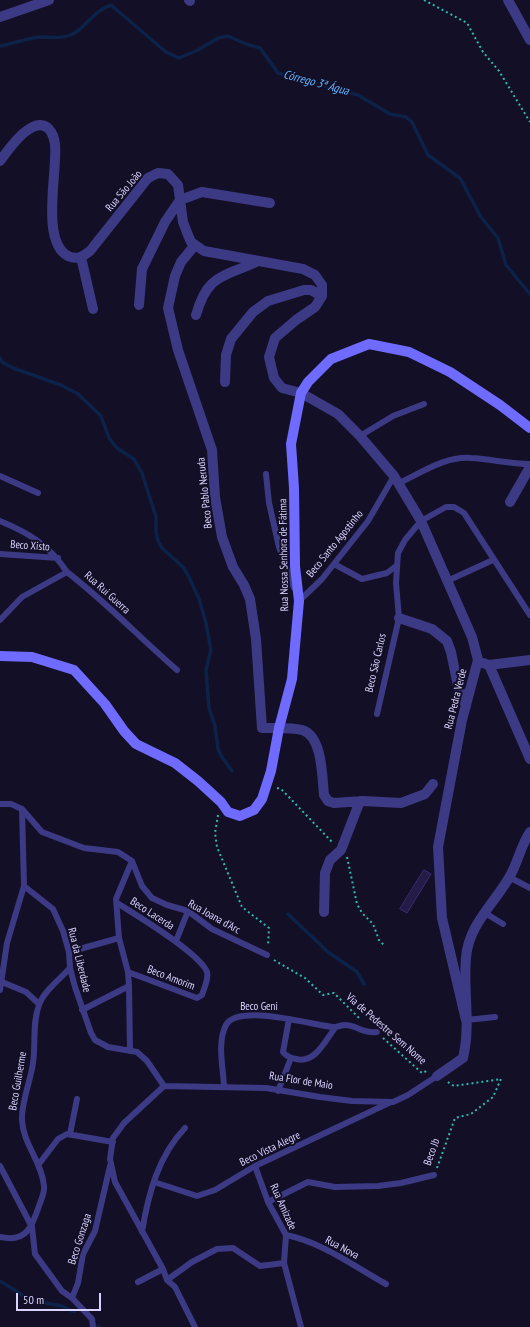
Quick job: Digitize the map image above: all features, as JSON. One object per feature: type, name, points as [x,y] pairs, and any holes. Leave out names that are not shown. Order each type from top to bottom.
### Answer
[{"type":"street","points":[[0,17],[46,0]]},
{"type":"street","points":[[508,0],[530,40]]},
{"type":"street","points":[[0,161],[15,141],[29,129],[37,125],[45,126],[52,132],[55,146],[52,206],[54,233],[63,253],[73,258],[82,257],[92,309]]},
{"type":"street","name":"Rua São João","points":[[82,257],[90,251],[148,178],[158,173],[168,174],[178,185],[186,228],[191,242],[195,245]]},
{"type":"street","points":[[138,304],[142,269],[150,249],[165,222],[180,200],[202,192],[270,203]]},
{"type":"street","points":[[195,245],[204,251],[303,269],[315,275],[322,285],[322,296],[316,307],[296,320],[275,338],[269,357],[274,378],[282,388],[301,393]]},
{"type":"street","name":"Beco Pablo Neruda","points":[[195,245],[181,262],[169,298],[168,308],[178,350],[212,450],[215,497],[222,537],[233,567],[244,585],[250,599],[256,639],[262,728],[279,728]]},
{"type":"street","points":[[196,315],[204,293],[214,282],[227,274],[258,261]]},
{"type":"street","points":[[225,382],[226,355],[231,339],[253,312],[268,301],[304,290],[311,290],[322,296]]},
{"type":"street","name":"Rua Nossa Senhora de Fátima","points":[[0,656],[32,657],[74,670],[105,704],[124,731],[136,744],[175,764],[198,781],[220,802],[228,812],[240,816],[254,810],[262,799],[271,771],[279,728],[292,680],[299,601],[295,566],[294,488],[291,444],[301,393],[308,382],[331,359],[369,344],[409,352],[450,372],[500,405],[530,428]]},
{"type":"street","name":"Rua Pedra Verde","points":[[301,393],[338,414],[360,436],[396,480],[421,521],[472,637],[478,660],[462,720],[438,847],[442,918],[466,1020]]},
{"type":"street","points":[[510,502],[530,465]]},
{"type":"street","points":[[399,618],[432,629],[446,641],[451,652],[458,686],[466,706]]},
{"type":"street","points":[[478,660],[489,665],[530,660]]},
{"type":"street","points":[[489,665],[530,759]]},
{"type":"street","points":[[279,728],[303,730],[310,735],[318,748],[324,795],[334,804],[360,801],[401,803],[425,794],[433,784]]},
{"type":"street","points":[[324,912],[325,873],[330,860],[341,850],[360,801]]},
{"type":"street","name":"Rua Flor de Maio","points":[[438,1076],[463,1058],[468,1040],[466,1020],[466,957],[473,930],[509,877],[530,832]]},
{"type":"lane","points":[[360,436],[393,416],[424,404]]},
{"type":"lane","points":[[396,480],[444,462],[470,458],[511,464],[530,465]]},
{"type":"lane","points":[[266,474],[269,503],[279,547],[299,601]]},
{"type":"lane","points":[[0,476],[38,493]]},
{"type":"lane","name":"Beco Santo Agostinho","points":[[299,601],[322,579],[368,521],[396,480]]},
{"type":"lane","points":[[421,521],[446,507],[454,507],[464,513],[530,615]]},
{"type":"lane","name":"Beco São Carlos","points":[[377,714],[399,618],[396,566],[398,553],[405,540],[421,521]]},
{"type":"lane","points":[[0,522],[28,533],[58,558],[67,572]]},
{"type":"lane","name":"Beco Xisto","points":[[0,554],[58,558]]},
{"type":"lane","points":[[447,581],[493,560]]},
{"type":"lane","points":[[334,564],[362,579],[388,573],[396,566]]},
{"type":"lane","name":"Rua Rui Guerra","points":[[0,620],[22,598],[67,572],[99,596],[138,636],[177,670]]},
{"type":"lane","points":[[0,804],[11,804],[22,809],[42,832],[84,848],[118,852],[132,861],[121,885],[117,903],[119,938],[128,972],[130,1051]]},
{"type":"lane","points":[[0,990],[7,943],[24,886],[22,809]]},
{"type":"lane","name":"Rua Joana d'Arc","points":[[132,861],[142,886],[152,898],[167,906],[188,911],[212,929],[267,955]]},
{"type":"lane","points":[[509,877],[530,888]]},
{"type":"lane","name":"Rua da Liberdade","points":[[24,886],[54,909],[69,952],[70,968],[82,1010],[95,1040],[108,1047],[137,1052],[147,1061],[164,1086]]},
{"type":"lane","name":"Beco Lacerda","points":[[117,903],[176,941]]},
{"type":"lane","points":[[176,941],[188,911]]},
{"type":"lane","points":[[485,913],[503,924]]},
{"type":"lane","points":[[69,952],[119,938]]},
{"type":"lane","points":[[0,941],[7,943]]},
{"type":"lane","name":"Beco Amorim","points":[[128,972],[197,998],[202,995],[207,981],[207,974],[204,966],[176,941]]},
{"type":"lane","name":"Beco Guilherme","points":[[32,1227],[45,1187],[39,1164],[26,1141],[22,1119],[33,1062],[35,1020],[39,1004],[70,968]]},
{"type":"lane","points":[[2,982],[26,992],[39,1004]]},
{"type":"lane","points":[[82,1010],[129,986]]},
{"type":"lane","name":"Beco Geni","points":[[224,1086],[221,1039],[227,1024],[235,1017],[273,1016],[335,1028],[345,1025],[368,1033],[377,1032]]},
{"type":"lane","points":[[466,1020],[496,1017]]},
{"type":"lane","points":[[289,1019],[287,1036],[282,1047],[285,1055],[303,1061],[309,1059],[316,1053],[335,1028]]},
{"type":"lane","points":[[278,1090],[292,1058]]},
{"type":"lane","name":"Rua Flor de Maio","points":[[164,1086],[266,1088],[346,1100],[393,1102],[408,1095],[438,1076]]},
{"type":"lane","points":[[164,1086],[124,1123],[113,1138],[110,1159],[115,1182],[167,1280],[176,1287],[195,1327]]},
{"type":"lane","points":[[70,1134],[77,1099]]},
{"type":"lane","name":"Beco Vista Alegre","points":[[154,1182],[197,1196],[215,1190],[255,1166],[393,1102]]},
{"type":"lane","points":[[142,1232],[145,1213],[163,1157],[185,1128]]},
{"type":"lane","points":[[39,1164],[58,1139],[70,1134],[113,1142]]},
{"type":"lane","name":"Beco Gonzaga","points":[[72,1298],[78,1283],[83,1254],[95,1231],[111,1163]]},
{"type":"lane","points":[[0,1166],[32,1227],[35,1254],[62,1291],[72,1298],[92,1319],[93,1327]]},
{"type":"lane","name":"Rua Amizade","points":[[255,1166],[268,1202],[286,1234],[284,1263],[301,1327]]},
{"type":"lane","name":"Beco Jb","points":[[268,1202],[308,1182],[335,1188],[378,1186],[401,1183],[434,1175]]},
{"type":"lane","points":[[0,1237],[9,1239],[20,1237],[32,1227]]},
{"type":"lane","name":"Rua Nova","points":[[286,1234],[332,1253],[386,1284]]},
{"type":"lane","points":[[167,1280],[192,1262],[217,1249],[233,1248],[260,1266],[284,1263]]},
{"type":"lane","points":[[138,1282],[162,1269]]},
{"type":"path","points":[[424,0],[466,23],[483,52],[499,71],[530,122]]},
{"type":"path","points":[[220,802],[215,833],[216,847],[242,906],[269,928],[267,955]]},
{"type":"path","name":"Via de Pedestre Sem Nome","points":[[267,955],[305,978],[323,995],[334,993],[353,1014],[377,1032],[422,1073],[432,1069],[438,1076]]},
{"type":"path","name":"Beco Jb","points":[[434,1175],[455,1118],[471,1114],[493,1097],[501,1079],[454,1086],[438,1076]]},
{"type":"building","points":[[424,870],[431,874],[407,913],[400,909]]},
{"type":"waterway","name":"Córrego 3ª Água","points":[[0,46],[40,37],[59,37],[71,35],[105,7],[111,5],[166,52],[179,58],[198,50],[218,38],[228,36],[260,48],[278,73],[358,95],[390,114],[406,117],[412,122],[428,155],[460,178],[481,217],[498,238],[506,265],[530,294]]},
{"type":"waterway","points":[[0,358],[2,362],[13,368],[61,385],[78,394],[101,416],[109,438],[117,448],[134,459],[142,473],[156,517],[158,541],[162,548],[183,567],[199,599],[206,623],[211,650],[206,670],[209,708],[215,726],[218,749],[232,771]]},
{"type":"waterway","points":[[288,914],[328,952],[357,972],[364,984]]},
{"type":"waterway","points":[[0,1281],[30,1300],[62,1306],[74,1312]]}]
